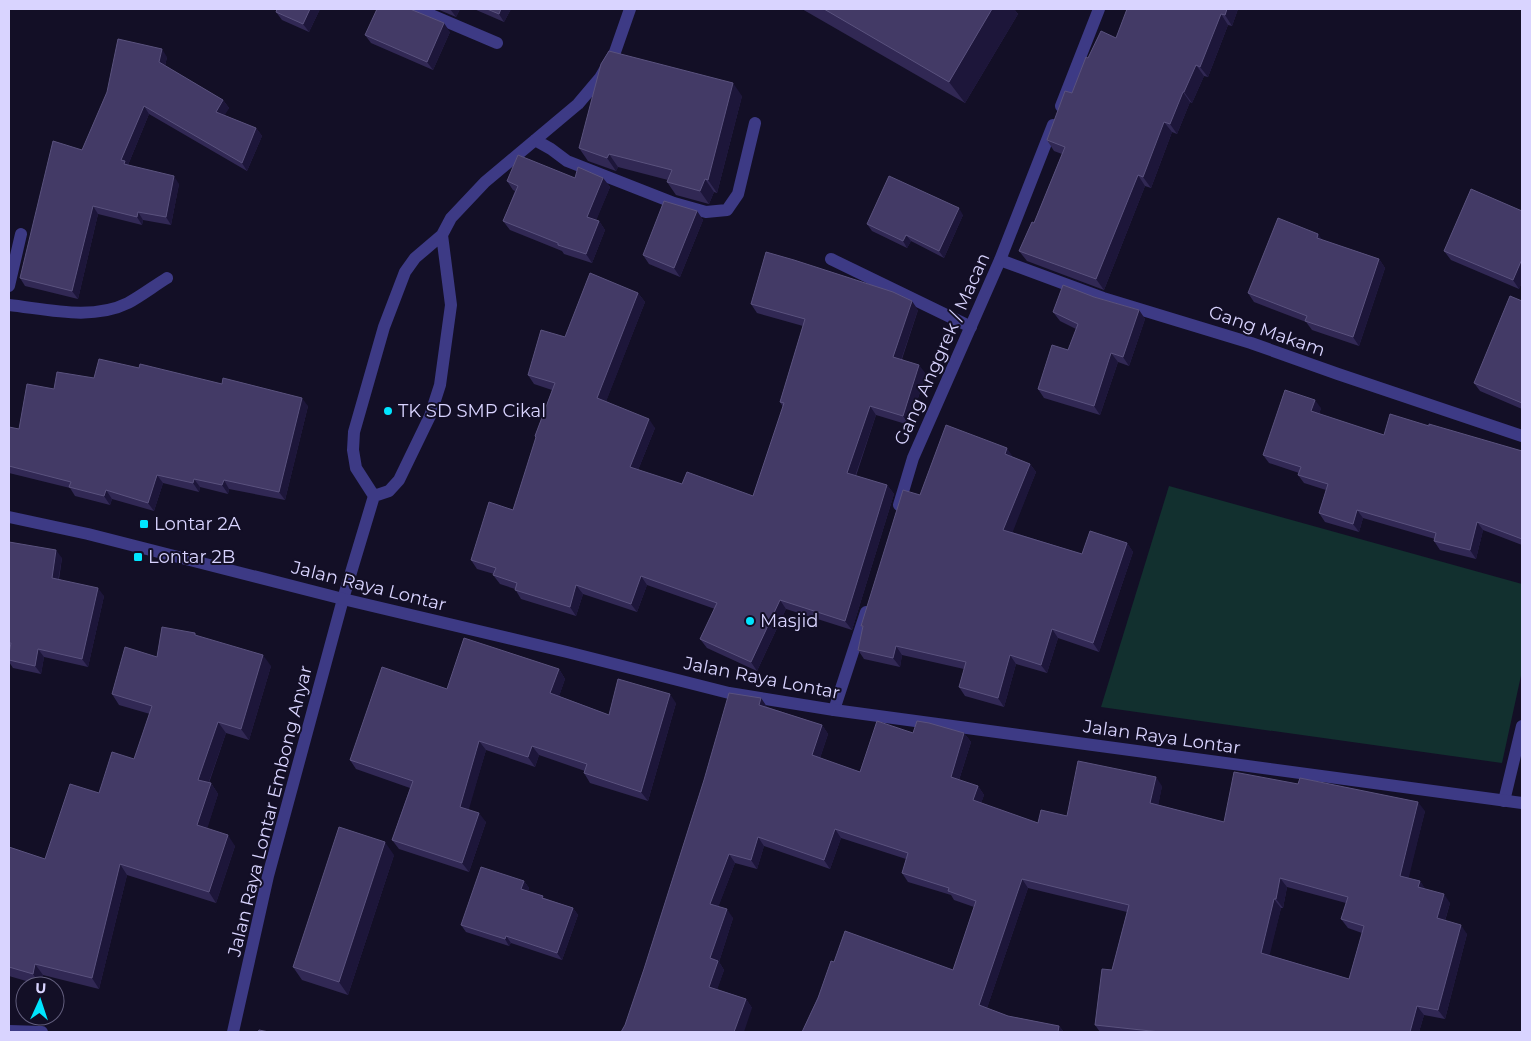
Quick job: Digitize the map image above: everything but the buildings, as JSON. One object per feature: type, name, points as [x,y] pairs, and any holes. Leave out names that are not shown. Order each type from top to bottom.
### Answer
[{"type":"street","points":[[417,9],[497,43]]},
{"type":"street","points":[[442,235],[451,305],[440,385],[430,416],[399,480],[389,491],[374,496],[356,468],[353,450],[354,432],[384,326],[405,272],[415,258],[442,235],[451,218],[485,182],[578,104],[600,78],[615,52],[630,9]]},
{"type":"street","name":"Gang Anggrek / Macan","points":[[896,515],[913,458],[1000,260],[1099,9]]},
{"type":"street","points":[[535,140],[567,160],[674,203],[706,212],[727,210],[738,194],[755,123]]},
{"type":"street","points":[[9,286],[22,234]]},
{"type":"street","points":[[831,259],[971,327]]},
{"type":"street","name":"Gang Makam","points":[[1000,260],[1103,298],[1251,343],[1522,436]]},
{"type":"street","points":[[9,305],[70,312],[102,311],[127,304],[167,278]]},
{"type":"street","name":"Jalan Raya Lontar Embong Anyar","points":[[233,1032],[268,876],[343,599],[374,496]]},
{"type":"street","name":"Jalan Raya Lontar","points":[[9,517],[88,534],[728,698],[834,710],[1522,803]]},
{"type":"street","points":[[834,710],[870,600]]},
{"type":"street","points":[[1504,801],[1522,726]]},
{"type":"street","points":[[9,1031],[42,1032]]},
{"type":"green space","points":[[1169,486],[1522,584],[1522,671],[1502,763],[1101,707]]},
{"type":"place","name":"TK SD SMP Cikal","points":[[388,411]]},
{"type":"place","name":"Lontar 2A","points":[[144,524]]},
{"type":"place","name":"Lontar 2B","points":[[138,557]]},
{"type":"place","name":"Masjid","points":[[750,621]]}]
